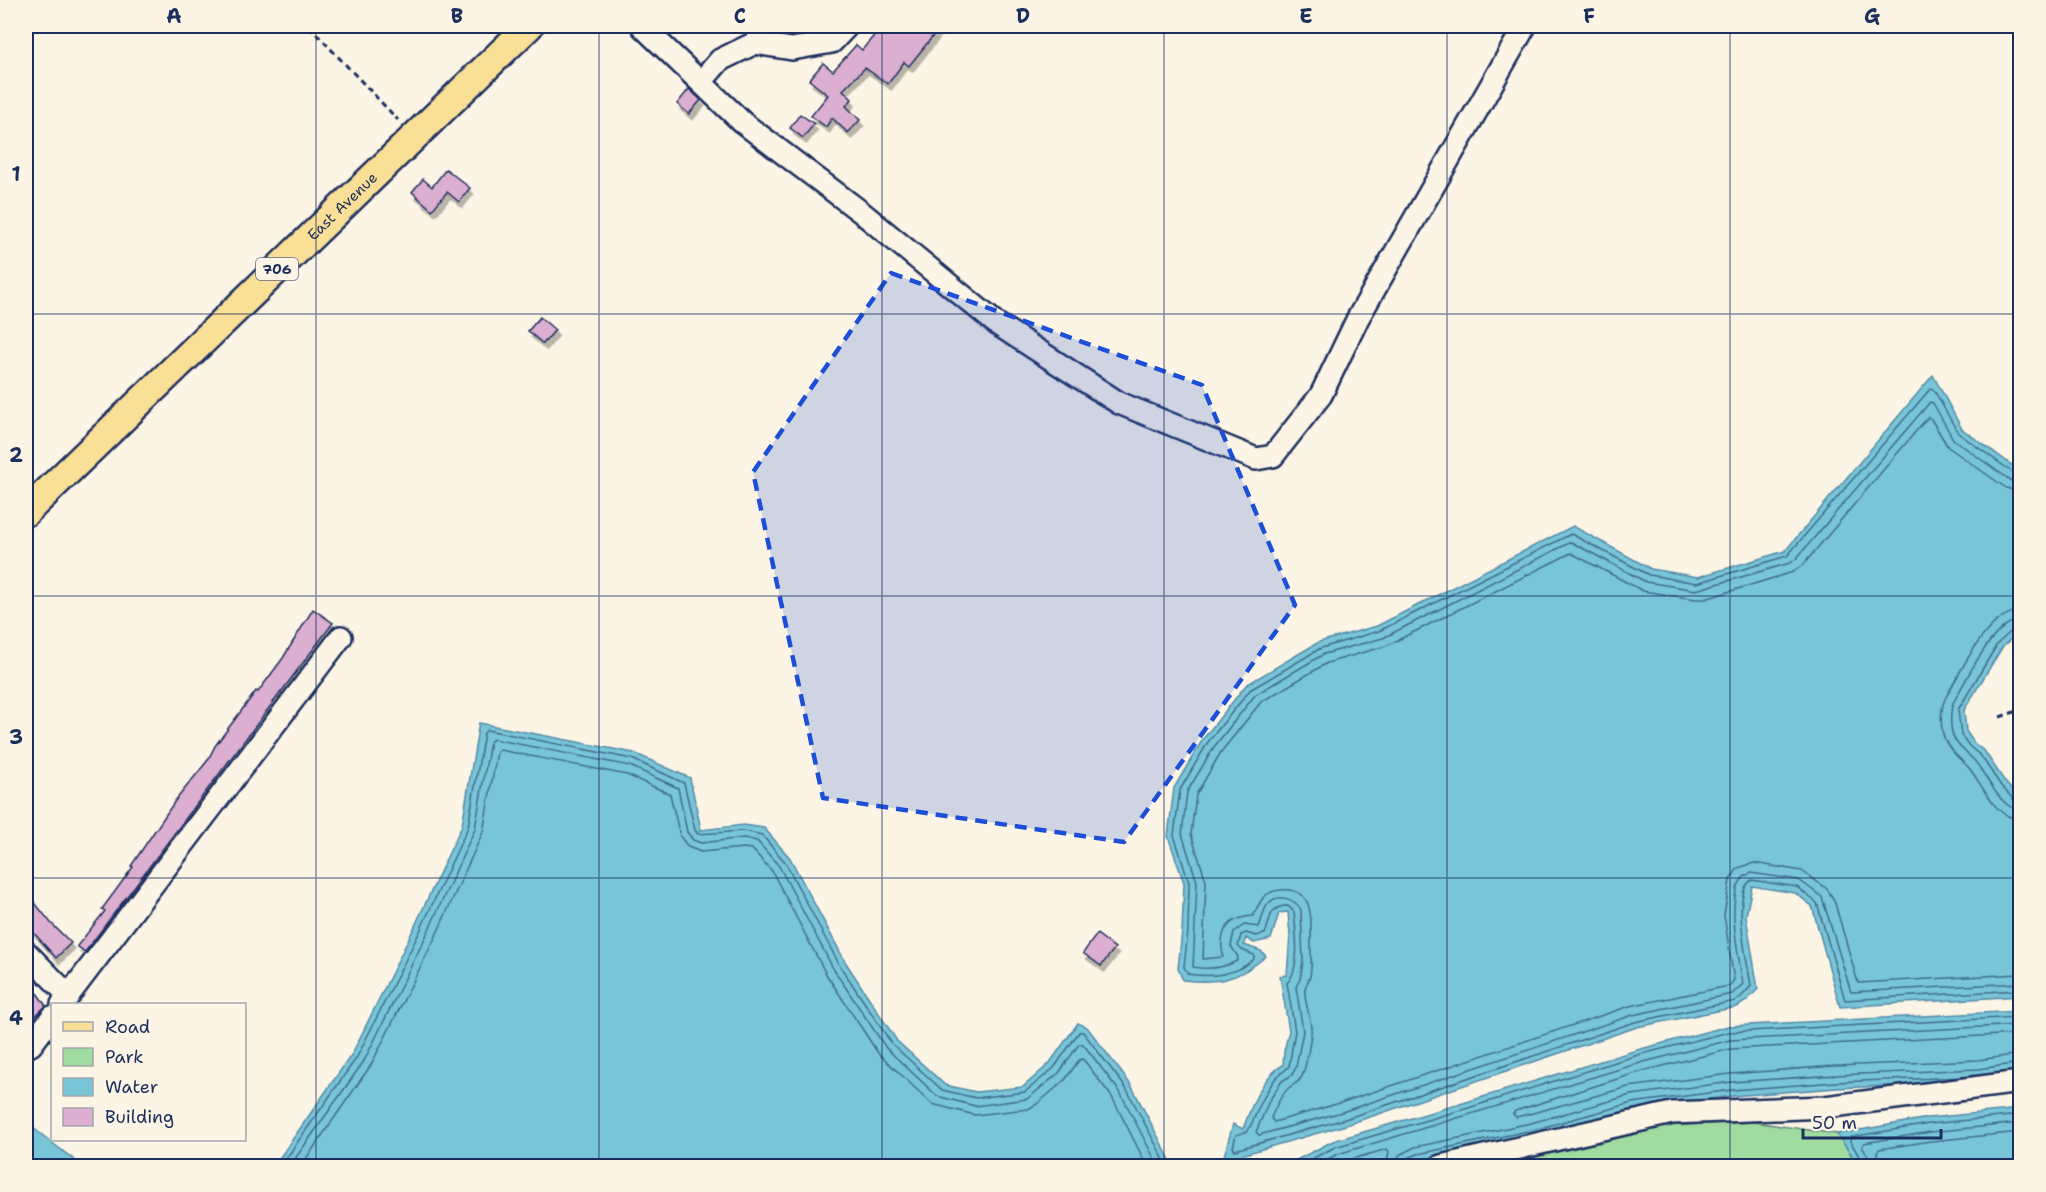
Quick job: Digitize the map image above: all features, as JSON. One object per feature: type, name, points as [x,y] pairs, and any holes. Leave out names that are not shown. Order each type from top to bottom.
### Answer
[{"type":"main road","name":"East Avenue","points":[[26,512],[529,26]]},
{"type":"street","points":[[642,26],[742,122],[861,212],[997,324],[1119,403],[1256,459],[1272,456],[1321,395],[1358,318],[1525,26]]},
{"type":"street","points":[[701,82],[720,60],[755,43],[792,49],[832,42],[847,26]]},
{"type":"street","points":[[26,952],[65,1000],[341,637]]},
{"type":"street","points":[[26,1047],[31,1045],[51,1018]]},
{"type":"street","points":[[1441,1167],[1672,1113],[1825,1107],[2020,1082]]},
{"type":"path","points":[[309,26],[414,137]]},
{"type":"path","points":[[2000,717],[2020,710]]},
{"type":"highlighted area","points":[[891,273],[1202,385],[1295,605],[1124,842],[823,798],[753,472]]},
{"type":"green space","points":[[1754,1122],[1837,1134],[1859,1166],[1506,1166],[1560,1148],[1659,1126]]},
{"type":"water","points":[[1933,375],[1962,429],[2020,471],[2020,631],[2003,646],[1964,710],[1966,731],[1974,743],[1985,752],[2005,782],[2020,799],[2020,996],[1840,1007],[1812,906],[1795,893],[1752,886],[1746,916],[1758,989],[1737,1007],[1637,1027],[1346,1125],[1231,1158],[1224,1156],[1233,1124],[1243,1129],[1263,1085],[1275,1070],[1283,1065],[1289,1031],[1280,976],[1287,975],[1290,935],[1288,912],[1279,913],[1271,939],[1254,943],[1246,938],[1244,945],[1261,951],[1266,956],[1247,970],[1218,980],[1183,980],[1178,969],[1184,883],[1168,836],[1174,788],[1203,739],[1246,685],[1319,642],[1377,626],[1573,526],[1651,569],[1698,577],[1785,551]]},
{"type":"water","points":[[479,723],[634,753],[690,778],[701,830],[744,825],[764,828],[790,858],[846,963],[897,1041],[945,1085],[976,1092],[1023,1087],[1049,1064],[1078,1023],[1087,1027],[1131,1085],[1170,1160],[1170,1166],[271,1166],[276,1163],[352,1054],[413,930],[462,825]]},
{"type":"water","points":[[2020,1011],[2020,1077],[1980,1082],[1837,1088],[1733,1096],[1633,1109],[1534,1136],[1419,1160],[1402,1166],[1285,1166],[1333,1141],[1637,1050],[1728,1026]]},
{"type":"water","points":[[2020,1109],[2020,1166],[1859,1166],[1837,1134],[1928,1118]]},
{"type":"water","points":[[28,1124],[82,1166],[26,1166],[26,1125]]},
{"type":"building","points":[[882,26],[941,26],[909,66],[904,62],[888,84],[865,68],[843,90],[852,99],[846,106],[860,120],[848,133],[832,118],[826,127],[811,116],[828,95],[809,80],[823,63],[833,71],[856,45],[862,50]]},
{"type":"building","points":[[689,89],[701,100],[689,114],[677,104]]},
{"type":"building","points":[[800,114],[814,124],[803,138],[790,128]]},
{"type":"building","points":[[446,169],[470,188],[459,202],[447,192],[432,210],[412,192],[423,179],[432,187]]},
{"type":"building","points":[[540,317],[555,330],[543,344],[528,331]]},
{"type":"building","points":[[313,609],[333,623],[85,952],[77,946],[105,911],[102,909],[133,867],[131,866],[175,801],[283,658]]},
{"type":"building","points":[[26,892],[71,943],[56,958],[26,924]]},
{"type":"building","points":[[1097,934],[1115,948],[1101,966],[1083,953]]},
{"type":"building","points":[[26,977],[46,1006],[26,1024]]}]
